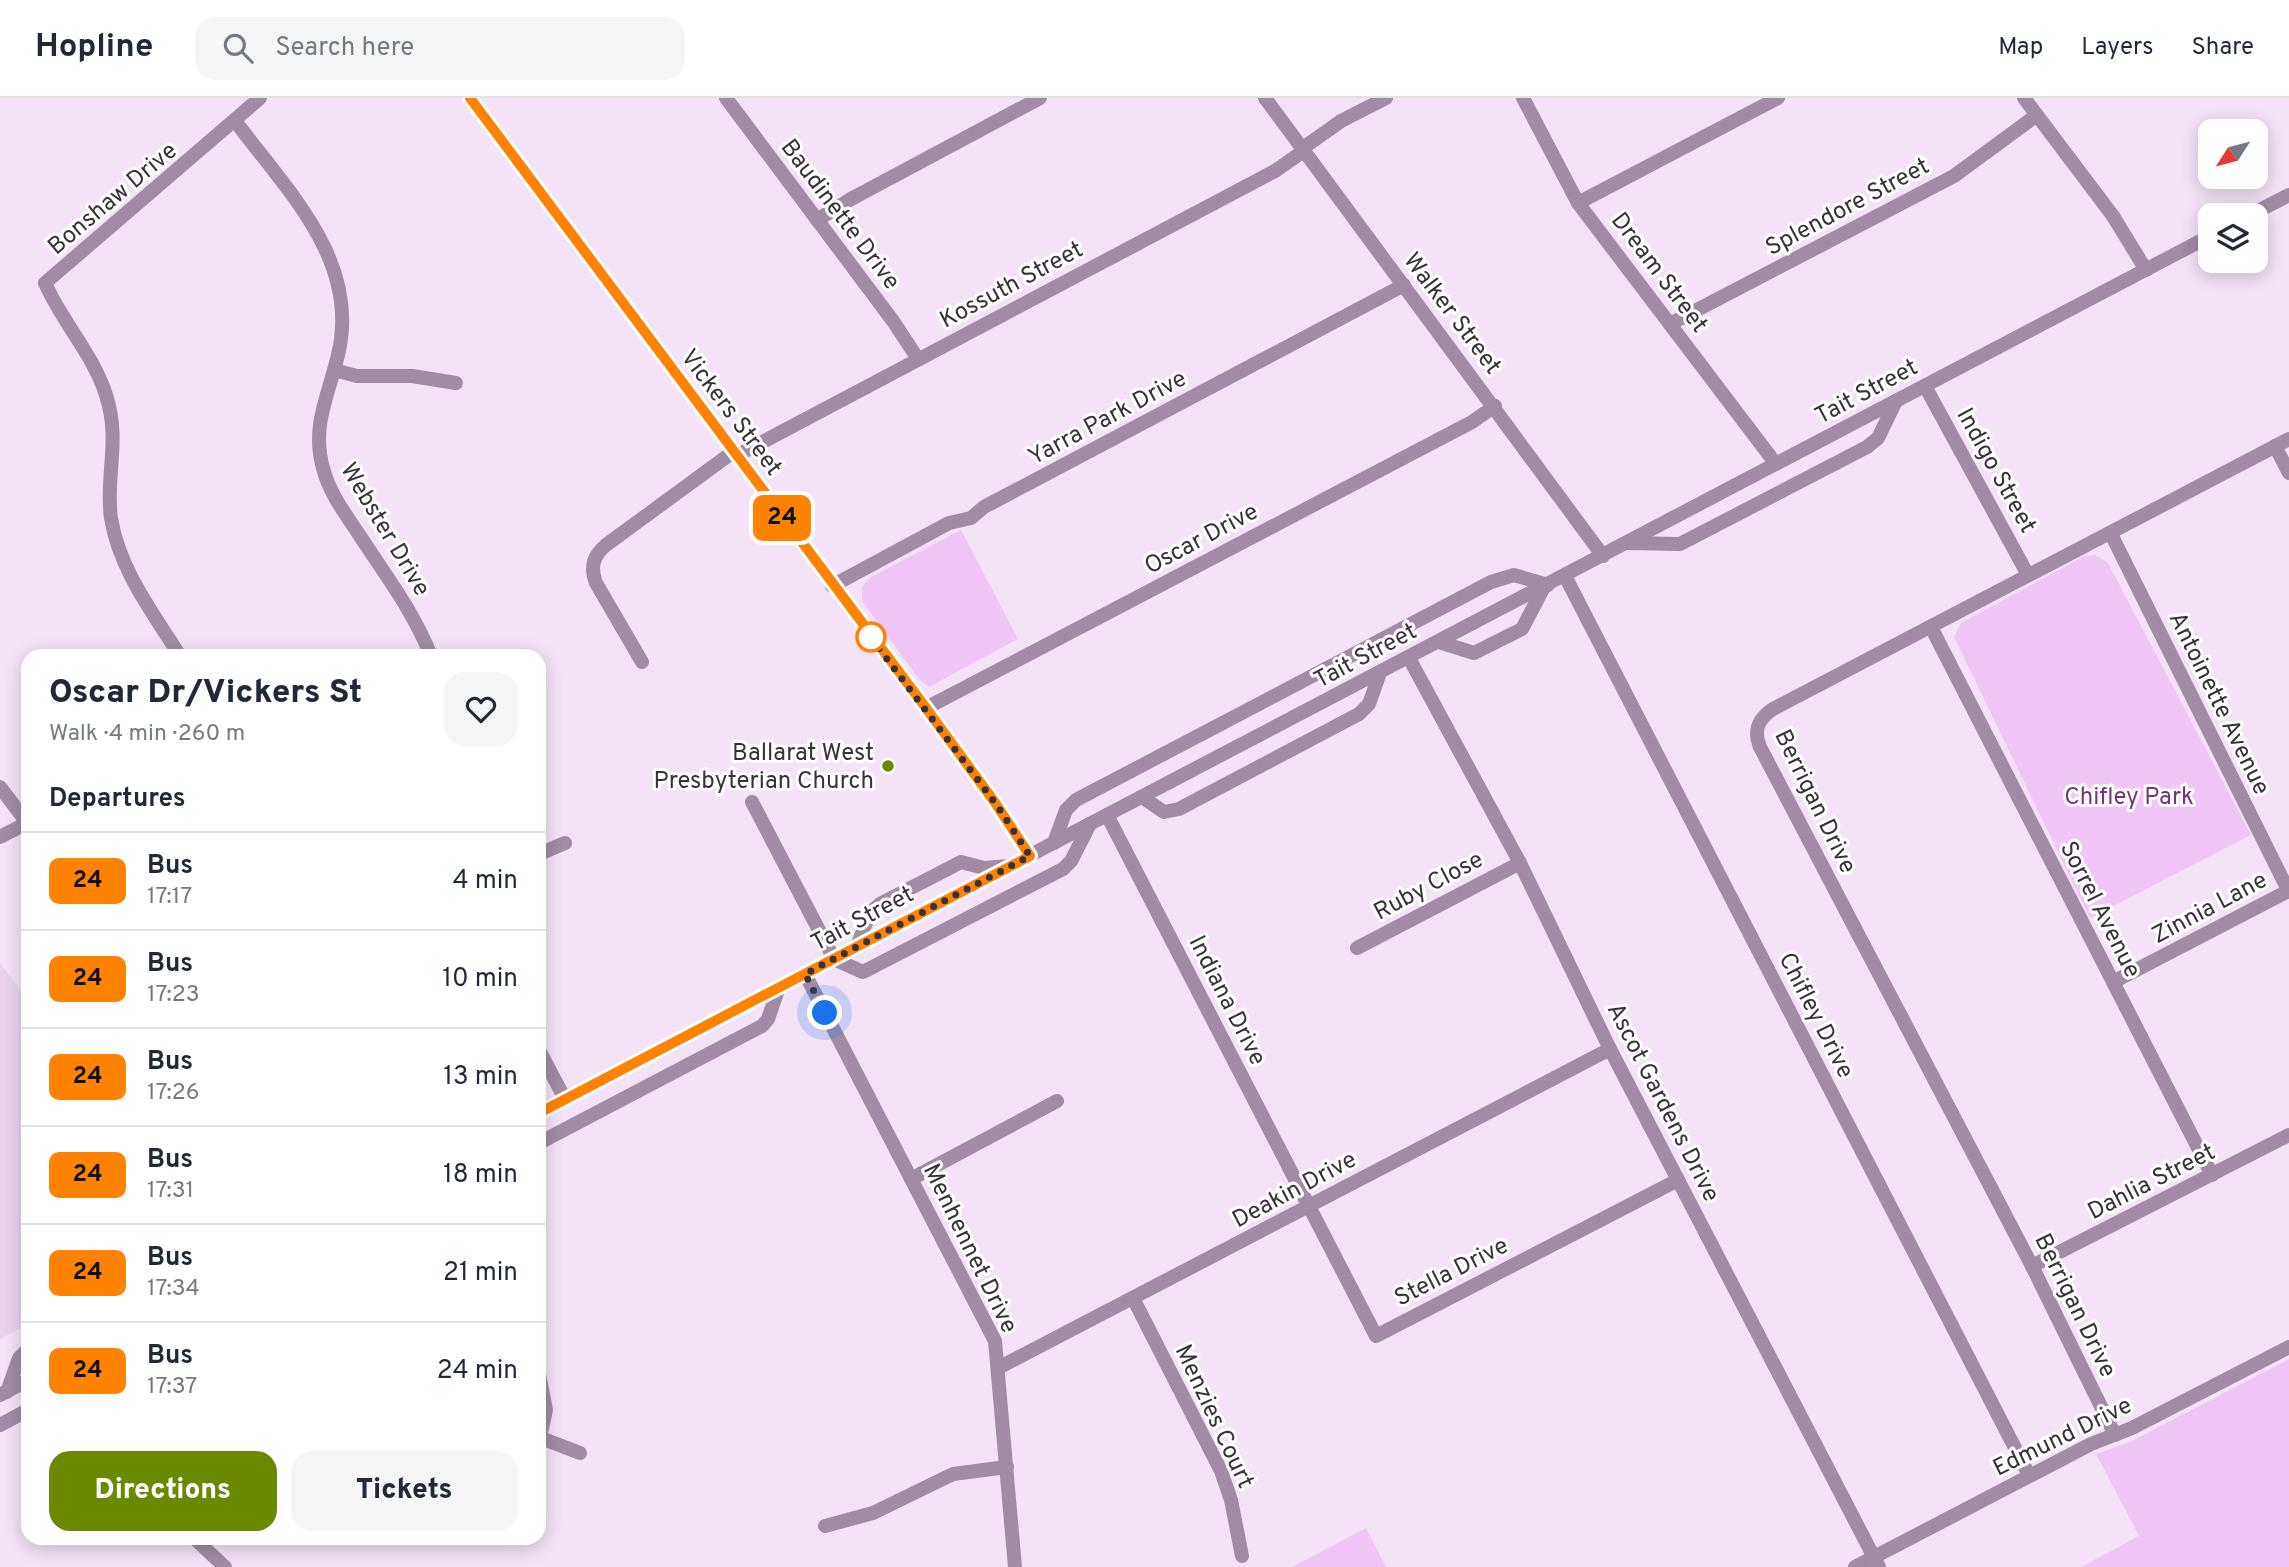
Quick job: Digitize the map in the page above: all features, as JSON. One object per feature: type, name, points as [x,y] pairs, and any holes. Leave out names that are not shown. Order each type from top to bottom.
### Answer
[{"type":"street","name":"Bonshaw Drive","points":[[176,649],[122,558],[111,518],[114,446],[106,394],[45,283],[236,122],[260,98]]},
{"type":"street","name":"Vickers Street","points":[[470,98],[832,586],[926,708],[1030,856]]},
{"type":"street","name":"Baudinette Drive","points":[[726,98],[918,359]]},
{"type":"street","points":[[817,220],[851,199],[1040,98]]},
{"type":"street","name":"Walker Street","points":[[1265,98],[1603,555]]},
{"type":"street","name":"Kossuth Street","points":[[642,662],[596,583],[592,568],[595,558],[606,545],[735,454],[1275,171],[1341,121],[1386,98]]},
{"type":"street","name":"Dream Street","points":[[1523,98],[1578,203],[1776,464]]},
{"type":"street","points":[[1578,203],[1778,98]]},
{"type":"street","points":[[2024,98],[2113,216],[2146,270]]},
{"type":"street","name":"Splendore Street","points":[[1670,324],[1954,176],[2037,115]]},
{"type":"street","name":"Webster Drive","points":[[236,122],[309,219],[334,265],[343,309],[342,339],[318,426],[325,475],[340,505],[410,613],[428,649]]},
{"type":"street","points":[[2268,206],[2289,195]]},
{"type":"street","name":"Tait Street","points":[[546,1107],[1409,658],[2198,242]]},
{"type":"street","name":"Yarra Park Drive","points":[[832,586],[949,523],[971,518],[984,507],[1404,285]]},
{"type":"street","points":[[334,370],[357,376],[412,376],[456,383]]},
{"type":"street","name":"Indigo Street","points":[[1925,386],[2028,575]]},
{"type":"street","points":[[1627,543],[1680,544],[1867,447],[1878,438],[1896,401]]},
{"type":"street","name":"Oscar Drive","points":[[926,708],[1461,428],[1495,406]]},
{"type":"street","name":"Berrigan Drive","points":[[2116,1435],[2032,1266],[1757,740],[1759,721],[1769,712],[2289,439]]},
{"type":"street","points":[[2275,446],[2289,473]]},
{"type":"street","name":"Antoinette Avenue","points":[[2111,534],[2289,891]]},
{"type":"street","points":[[1054,843],[1068,808],[1076,800],[1455,601],[1508,575],[1546,586],[1528,622],[1516,632],[1474,653],[1439,642]]},
{"type":"street","name":"Chifley Drive","points":[[1565,576],[2029,1475]]},
{"type":"street","name":"Sorrel Avenue","points":[[1931,627],[2213,1175]]},
{"type":"street","name":"Ascot Gardens Drive","points":[[1409,658],[1520,863],[1611,1049],[1876,1562]]},
{"type":"street","points":[[1142,797],[1165,813],[1214,790],[1361,713],[1369,704],[1380,673]]},
{"type":"street","points":[[0,787],[21,815]]},
{"type":"street","points":[[752,802],[834,958],[856,971],[869,971],[1068,864],[1090,824]]},
{"type":"street","name":"Indiana Drive","points":[[1107,815],[1308,1206]]},
{"type":"street","points":[[0,837],[21,827]]},
{"type":"street","points":[[546,851],[565,843]]},
{"type":"street","points":[[857,946],[871,911],[894,896],[961,862],[984,868],[1010,866]]},
{"type":"street","name":"Ruby Close","points":[[1357,948],[1520,863]]},
{"type":"street","name":"Zinnia Lane","points":[[2113,982],[2289,891]]},
{"type":"street","name":"Menhennet Drive","points":[[805,974],[992,1335],[998,1368],[1015,1567]]},
{"type":"street","points":[[546,1139],[762,1026],[767,1021],[779,987]]},
{"type":"street","name":"Deakin Drive","points":[[998,1368],[1134,1300],[1308,1206],[1611,1049]]},
{"type":"street","points":[[546,1063],[565,1099]]},
{"type":"street","points":[[911,1179],[1057,1101]]},
{"type":"street","name":"Dahlia Street","points":[[2032,1266],[2289,1135]]},
{"type":"street","name":"Stella Drive","points":[[1308,1206],[1376,1336],[1678,1180]]},
{"type":"street","name":"Menzies Court","points":[[1134,1300],[1221,1471],[1231,1500],[1242,1556]]},
{"type":"street","name":"Edmund Drive","points":[[1855,1567],[1876,1562],[2029,1475],[2116,1435],[2289,1347]]},
{"type":"street","points":[[4,1393],[21,1357]]},
{"type":"street","points":[[4,1393],[21,1384]]},
{"type":"street","points":[[0,1425],[21,1414]]},
{"type":"street","points":[[546,1442],[580,1453]]},
{"type":"street","points":[[825,1526],[873,1513],[948,1476],[1007,1467]]},
{"type":"street","points":[[201,1545],[225,1567]]},
{"type":"shaded area","points":[[0,963],[21,991],[21,1328],[0,1339]]},
{"type":"green space","points":[[961,530],[1018,639],[929,687],[919,679],[862,601],[862,587],[871,577]]},
{"type":"green space","name":"Chifley Park","points":[[2095,555],[2108,563],[2251,835],[2090,918],[1954,637],[1961,623],[2083,557]]},
{"type":"green space","points":[[2289,1359],[2289,1567],[2081,1567],[2139,1536],[2096,1454],[2132,1441]]},
{"type":"green space","points":[[1366,1528],[1386,1567],[1292,1567]]},
{"type":"bus line","name":"24","points":[[470,98],[832,586],[926,708],[1030,856],[546,1109]]},
{"type":"place","name":"Ballarat West Presbyterian Church","points":[[888,766]]},
{"type":"route","points":[[825,1013],[805,974],[1030,856],[926,708],[863,627],[871,637]]}]
